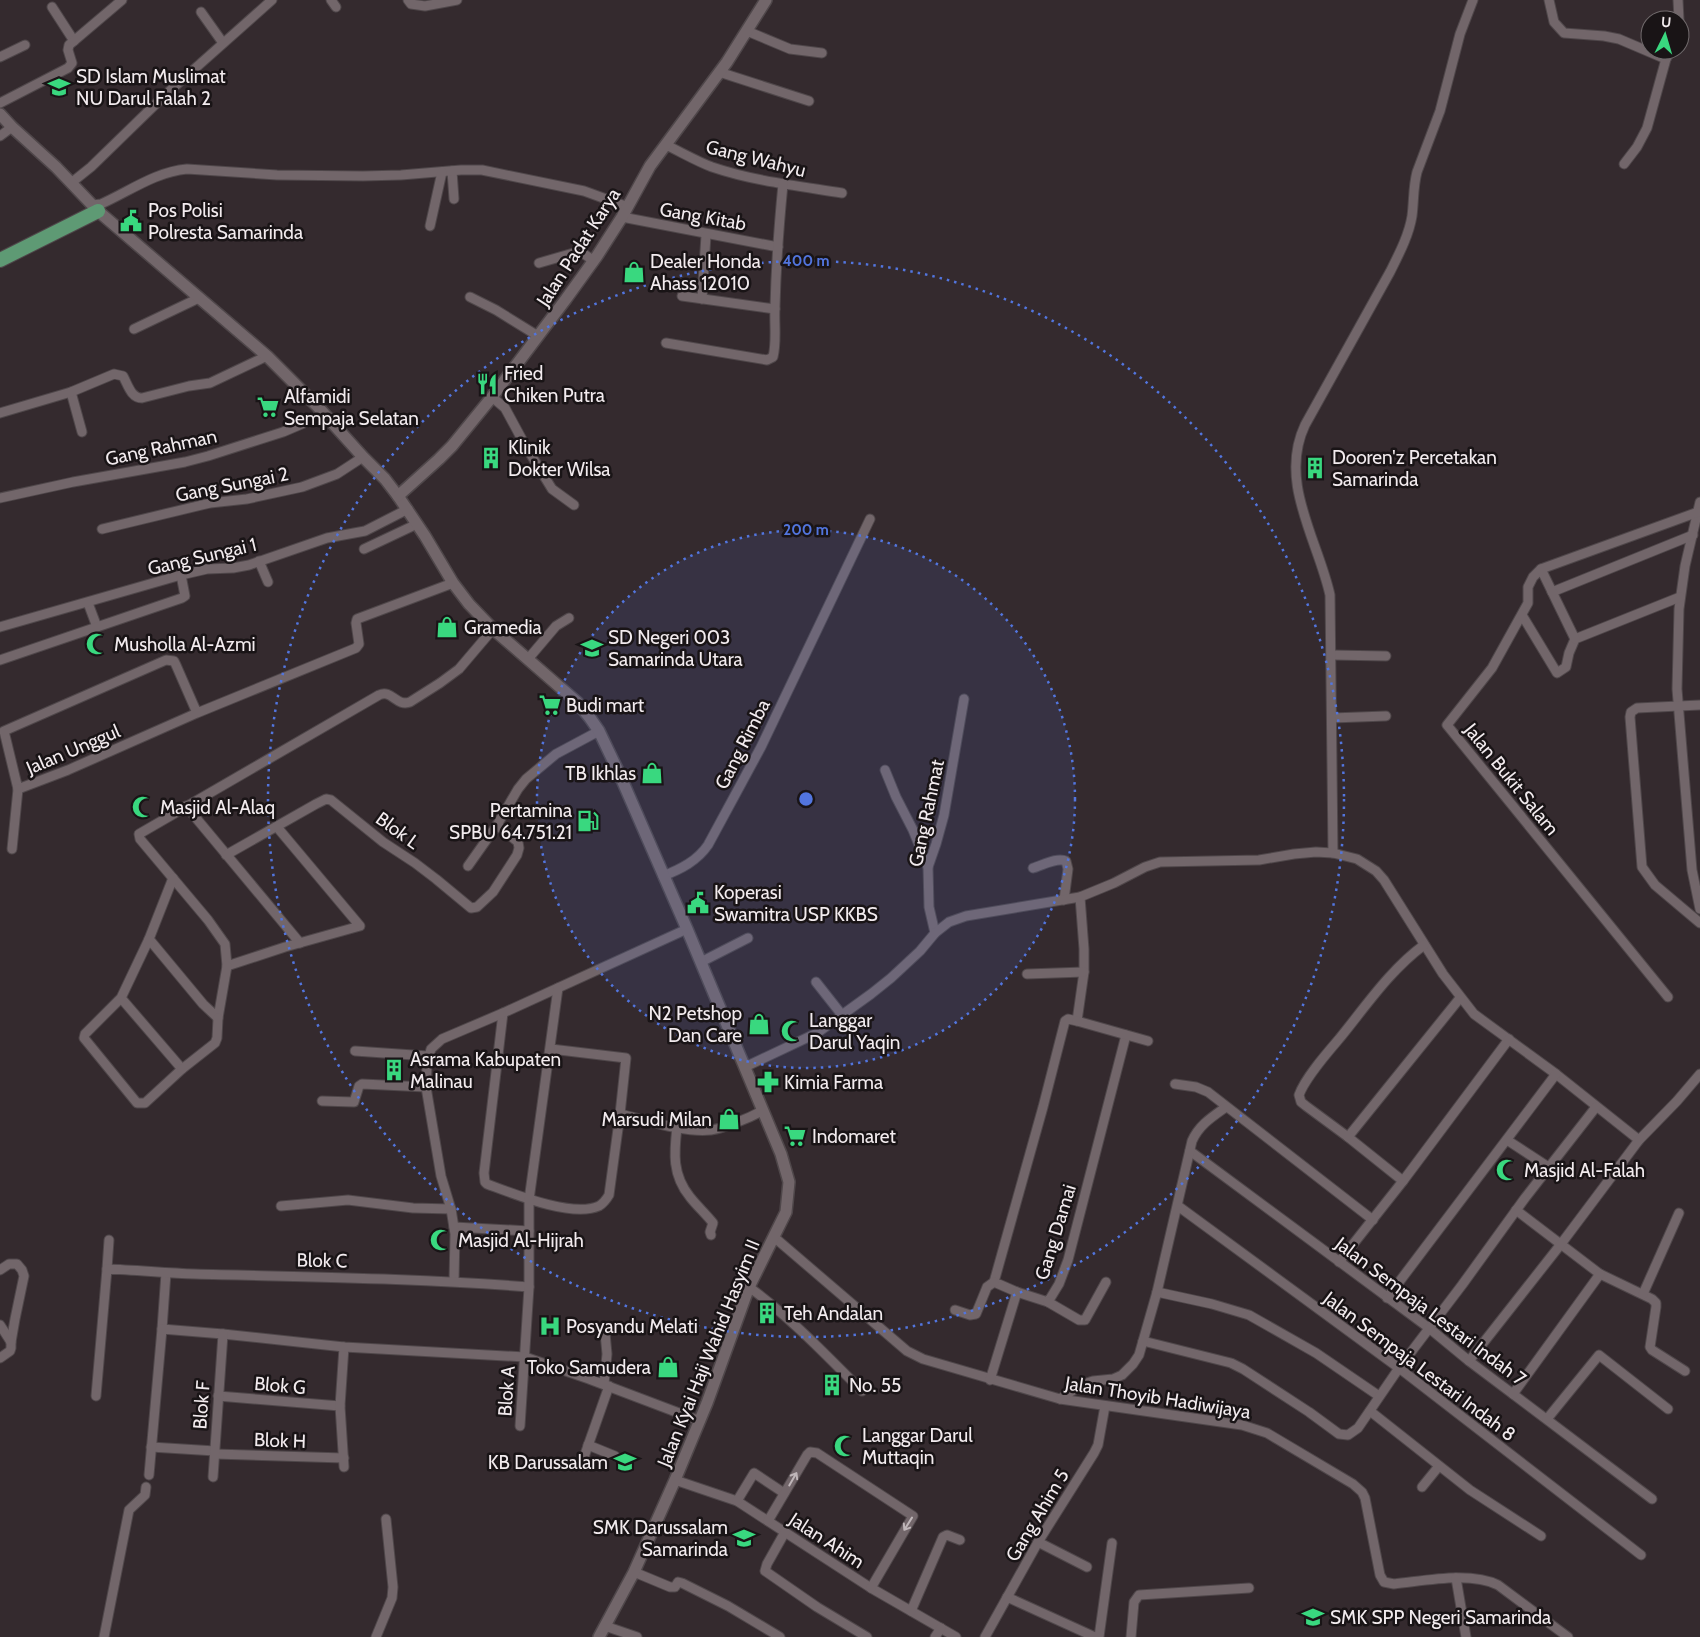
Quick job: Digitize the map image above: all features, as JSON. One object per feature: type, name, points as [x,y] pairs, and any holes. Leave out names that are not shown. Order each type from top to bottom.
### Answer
[{"type":"main road","points":[[0,252],[97,206]]},
{"type":"main road","points":[[0,260],[97,206]]},
{"type":"street","points":[[0,104],[68,68],[72,63],[68,48],[74,40],[122,0]]},
{"type":"street","points":[[72,183],[164,96],[272,0]]},
{"type":"street","points":[[408,0],[411,4],[425,6],[457,0]]},
{"type":"street","name":"Jalan Padat Karya","points":[[398,496],[439,459],[492,397],[538,336],[594,260],[622,218],[645,174],[719,72],[766,0]]},
{"type":"street","points":[[1333,853],[1330,595],[1303,515],[1297,477],[1296,447],[1305,425],[1403,246],[1412,216],[1415,177],[1440,111],[1460,34],[1473,0]]},
{"type":"street","points":[[1549,0],[1554,22],[1564,33],[1619,39],[1640,48]]},
{"type":"street","points":[[52,7],[74,40]]},
{"type":"street","points":[[201,12],[223,43]]},
{"type":"street","points":[[747,31],[790,49],[822,53]]},
{"type":"street","points":[[0,57],[25,45]]},
{"type":"street","points":[[1624,164],[1648,128],[1666,60]]},
{"type":"street","points":[[719,72],[809,101]]},
{"type":"street","name":"Jalan Kyai Haji Wahid Hasyim II","points":[[0,114],[97,206],[267,356],[325,414],[385,479],[408,509],[453,584],[481,618],[577,702],[599,731],[612,756],[687,929],[781,1154],[788,1182],[786,1212],[749,1288],[700,1421],[675,1480],[634,1572],[599,1637]]},
{"type":"street","points":[[0,136],[12,127]]},
{"type":"street","name":"Gang Wahyu","points":[[666,145],[704,164],[721,170],[783,184],[842,193]]},
{"type":"street","points":[[97,206],[156,176],[187,169],[276,175],[364,176],[482,170],[569,187],[601,196],[628,207]]},
{"type":"street","points":[[452,171],[454,198]]},
{"type":"street","points":[[430,226],[442,172]]},
{"type":"street","points":[[666,342],[714,352],[770,359],[773,357],[783,184]]},
{"type":"street","name":"Gang Kitab","points":[[622,218],[778,247]]},
{"type":"street","points":[[702,299],[706,234]]},
{"type":"street","points":[[540,263],[576,252],[594,260]]},
{"type":"street","points":[[682,296],[775,309]]},
{"type":"street","points":[[470,297],[496,310],[538,336]]},
{"type":"street","points":[[134,329],[199,298]]},
{"type":"street","points":[[0,413],[71,392],[108,376],[118,374],[122,376],[133,395],[142,398],[188,386],[210,383],[267,356]]},
{"type":"street","points":[[71,392],[82,432]]},
{"type":"street","points":[[492,397],[505,408],[529,453],[552,489],[574,505]]},
{"type":"street","name":"Gang Rahman","points":[[0,498],[72,482],[192,460],[261,440],[325,414]]},
{"type":"street","name":"Gang Sungai 2","points":[[102,529],[202,504],[247,500],[302,487],[337,474],[363,457]]},
{"type":"street","points":[[1699,507],[1680,597],[1678,689],[1692,870],[1700,909]]},
{"type":"street","points":[[1575,639],[1541,569],[1699,507]]},
{"type":"street","name":"Gang Sungai 1","points":[[0,627],[88,603],[182,574],[207,569],[233,568],[259,561],[327,538],[365,530],[408,509]]},
{"type":"street","name":"Gang Rimba","points":[[663,876],[699,857],[708,844],[761,747],[870,519]]},
{"type":"street","points":[[364,548],[417,524]]},
{"type":"street","points":[[1552,592],[1693,535]]},
{"type":"street","points":[[259,561],[268,582]]},
{"type":"street","name":"Jalan Bukit Salam","points":[[1541,569],[1535,573],[1528,587],[1528,602],[1492,668],[1447,725],[1668,997]]},
{"type":"street","points":[[0,660],[182,598],[185,596],[182,574]]},
{"type":"street","name":"Jalan Unggul","points":[[197,713],[176,664],[174,661],[166,660],[2,731],[18,789],[68,770],[197,713],[356,648],[359,644],[357,619],[453,584]]},
{"type":"street","points":[[1522,615],[1556,674],[1566,666],[1575,639],[1680,597]]},
{"type":"street","points":[[88,603],[97,627]]},
{"type":"street","points":[[528,659],[556,626],[569,618]]},
{"type":"street","points":[[173,878],[149,939],[121,998],[85,1034],[84,1038],[137,1103],[144,1103],[215,1043],[227,966],[225,944],[208,920],[173,878],[140,839],[139,834],[382,694],[390,694],[402,704],[410,702],[459,669],[493,629]]},
{"type":"street","points":[[1332,655],[1386,656]]},
{"type":"street","name":"Gang Rahmat","points":[[935,934],[929,907],[928,867],[944,815],[964,699]]},
{"type":"street","points":[[1700,705],[1637,708],[1630,714],[1640,853],[1643,870],[1655,885],[1700,923]]},
{"type":"street","points":[[1332,718],[1386,716]]},
{"type":"street","points":[[468,866],[497,825],[526,778],[556,754],[599,731]]},
{"type":"street","points":[[885,770],[928,867]]},
{"type":"street","points":[[12,849],[18,789]]},
{"type":"street","name":"Blok L","points":[[277,827],[316,804],[326,799],[331,800],[383,842],[415,863],[473,908],[480,905],[493,892],[519,848],[518,842],[497,825]]},
{"type":"street","points":[[186,806],[300,943]]},
{"type":"street","points":[[226,855],[277,827],[360,926],[227,966]]},
{"type":"street","points":[[745,1068],[808,1038],[842,1015],[891,978],[949,922],[966,916],[1080,897],[1160,862],[1258,860],[1294,854],[1333,853],[1357,859],[1380,874],[1408,916],[1424,945],[1460,998],[1474,1014],[1556,1074],[1639,1140]]},
{"type":"street","points":[[1033,868],[1058,860],[1064,859],[1066,861],[1068,869],[1064,900]]},
{"type":"street","points":[[1077,1021],[1084,972],[1080,897]]},
{"type":"street","points":[[454,1281],[454,1227],[451,1209],[440,1176],[426,1087],[428,1056],[431,1049],[442,1039],[687,929]]},
{"type":"street","points":[[701,962],[748,938]]},
{"type":"street","points":[[149,939],[203,1004],[218,1018]]},
{"type":"street","points":[[1403,1181],[1301,1102],[1299,1097],[1300,1090],[1373,996],[1400,965],[1424,945]]},
{"type":"street","points":[[1027,974],[1084,972]]},
{"type":"street","points":[[816,982],[842,1015]]},
{"type":"street","name":"Blok A","points":[[520,1426],[529,1287],[529,1200],[558,988]]},
{"type":"street","points":[[121,998],[182,1069]]},
{"type":"street","points":[[1348,1137],[1460,998]]},
{"type":"street","points":[[503,1013],[484,1177],[487,1184],[529,1200],[564,1207],[580,1209],[599,1206],[610,1195],[626,1058],[551,1048]]},
{"type":"street","points":[[955,1310],[970,1315],[976,1314],[987,1287],[994,1282],[1065,1021],[1068,1019],[1077,1021],[1148,1041]]},
{"type":"street","name":"Gang Damai","points":[[994,1282],[1048,1302],[1059,1284],[1068,1260],[1126,1036]]},
{"type":"street","points":[[1340,1262],[1509,1039]]},
{"type":"street","points":[[355,1051],[428,1056]]},
{"type":"street","points":[[1387,1298],[1556,1074]]},
{"type":"street","points":[[1469,1361],[1561,1244],[1639,1140],[1700,1074]]},
{"type":"street","points":[[322,1101],[354,1102],[359,1086],[362,1084],[426,1087]]},
{"type":"street","points":[[1175,1084],[1204,1089],[1372,1220]]},
{"type":"street","points":[[1060,1399],[1081,1385],[1093,1381],[1113,1380],[1122,1375],[1139,1355],[1157,1292],[1195,1136],[1200,1127],[1209,1118],[1226,1107]]},
{"type":"street","points":[[1143,1341],[1231,1363],[1301,1406],[1339,1434],[1353,1432],[1370,1411],[1398,1368],[1462,1285],[1516,1210],[1596,1107]]},
{"type":"street","points":[[620,1114],[688,1129],[712,1130],[762,1111]]},
{"type":"street","points":[[677,1127],[674,1158],[680,1184],[713,1223],[711,1235]]},
{"type":"street","points":[[1507,1140],[1550,1168]]},
{"type":"street","name":"Jalan Sempaja Lestari Indah 7","points":[[1190,1151],[1429,1328],[1469,1361],[1652,1499]]},
{"type":"street","points":[[281,1206],[348,1200],[413,1208],[451,1209]]},
{"type":"street","name":"Jalan Sempaja Lestari Indah 8","points":[[1178,1206],[1398,1368],[1641,1555]]},
{"type":"street","points":[[1516,1210],[1600,1274],[1652,1299],[1656,1303],[1650,1347],[1685,1371]]},
{"type":"street","points":[[1643,1294],[1679,1213]]},
{"type":"street","points":[[454,1227],[529,1231]]},
{"type":"street","name":"Jalan Thoyib Hadiwijaya","points":[[774,1237],[907,1351],[924,1359],[990,1380],[1060,1399],[1234,1424],[1267,1433],[1353,1484],[1362,1492],[1367,1504],[1380,1575],[1384,1582],[1394,1584],[1456,1578],[1478,1578],[1492,1582],[1568,1637]]},
{"type":"street","points":[[96,1396],[111,1269],[109,1240]]},
{"type":"street","points":[[0,1270],[10,1264],[17,1264],[24,1276],[10,1351],[0,1358]]},
{"type":"street","name":"Blok C","points":[[111,1269],[166,1273],[454,1281],[529,1287]]},
{"type":"street","points":[[149,1475],[166,1273]]},
{"type":"street","points":[[1513,1394],[1600,1274]]},
{"type":"street","points":[[1048,1302],[1079,1320],[1085,1320],[1106,1282]]},
{"type":"street","points":[[749,1288],[797,1326],[862,1391]]},
{"type":"street","points":[[990,1380],[1017,1292]]},
{"type":"street","points":[[1157,1292],[1212,1304],[1249,1315],[1316,1353],[1379,1396]]},
{"type":"street","points":[[0,1325],[11,1342]]},
{"type":"street","points":[[162,1329],[344,1347],[525,1357],[607,1385],[700,1421]]},
{"type":"street","points":[[583,1460],[607,1385],[605,1333]]},
{"type":"street","name":"Blok F","points":[[213,1478],[222,1334]]},
{"type":"street","points":[[340,1406],[344,1347]]},
{"type":"street","points":[[1546,1420],[1599,1355],[1668,1409]]},
{"type":"street","name":"Blok G","points":[[218,1396],[340,1406]]},
{"type":"street","name":"Blok H","points":[[151,1447],[344,1462],[340,1406]]},
{"type":"street","name":"Gang Ahim 5","points":[[985,1637],[1038,1542],[1094,1453],[1098,1445],[1104,1406]]},
{"type":"street","points":[[1370,1411],[1475,1494],[1541,1536]]},
{"type":"street","points":[[588,1445],[615,1456]]},
{"type":"street","points":[[768,1521],[807,1455],[810,1452],[817,1453],[913,1516],[871,1588]]},
{"type":"street","points":[[1422,1487],[1439,1466]]},
{"type":"street","points":[[738,1501],[754,1473],[784,1493]]},
{"type":"street","name":"Jalan Ahim","points":[[675,1480],[738,1501],[871,1588],[956,1637]]},
{"type":"street","points":[[104,1637],[129,1510],[145,1494],[146,1487]]},
{"type":"street","points":[[376,1637],[392,1598],[393,1587],[386,1519]]},
{"type":"street","points":[[785,1532],[765,1571],[817,1607],[867,1637]]},
{"type":"street","points":[[911,1611],[943,1538],[947,1535],[960,1540]]},
{"type":"street","points":[[1038,1542],[1087,1567]]},
{"type":"street","points":[[1007,1597],[1097,1637],[1112,1543]]},
{"type":"street","points":[[634,1572],[673,1588],[678,1582],[682,1583],[728,1606],[780,1637]]},
{"type":"street","points":[[1456,1578],[1466,1637]]},
{"type":"street","points":[[1131,1637],[1134,1602],[1139,1595],[1249,1588]]},
{"type":"street","points":[[605,1626],[637,1637]]},
{"type":"street","points":[[935,1637],[940,1628]]},
{"type":"place","name":"SD Islam Muslimat NU Darul Falah 2","points":[[59,87]]},
{"type":"place","name":"Pos Polisi Polresta Samarinda","points":[[131,221]]},
{"type":"place","name":"Dealer Honda Ahass 12010","points":[[634,272]]},
{"type":"place","name":"Fried Chiken Putra","points":[[487,384]]},
{"type":"place","name":"Alfamidi Sempaja Selatan","points":[[268,407]]},
{"type":"place","name":"Klinik Dokter Wilsa","points":[[491,458]]},
{"type":"place","name":"Dooren'z Percetakan Samarinda","points":[[1315,468]]},
{"type":"place","name":"Gramedia","points":[[447,627]]},
{"type":"place","name":"Musholla Al-Azmi","points":[[97,644]]},
{"type":"place","name":"SD Negeri 003 Samarinda Utara","points":[[592,648]]},
{"type":"place","name":"Budi mart","points":[[550,705]]},
{"type":"place","name":"TB Ikhlas","points":[[652,773]]},
{"type":"place","name":"Masjid Al-Alaq","points":[[143,807]]},
{"type":"place","name":"Pertamina SPBU 64.751.21","points":[[588,821]]},
{"type":"place","name":"Koperasi Swamitra USP KKBS","points":[[698,903]]},
{"type":"place","name":"N2 Petshop Dan Care","points":[[759,1024]]},
{"type":"place","name":"Langgar Darul Yaqin","points":[[792,1031]]},
{"type":"place","name":"Asrama Kabupaten Malinau","points":[[394,1070]]},
{"type":"place","name":"Kimia Farma","points":[[768,1082]]},
{"type":"place","name":"Marsudi Milan","points":[[729,1119]]},
{"type":"place","name":"Indomaret","points":[[795,1136]]},
{"type":"place","name":"Masjid Al-Falah","points":[[1507,1170]]},
{"type":"place","name":"Masjid Al-Hijrah","points":[[441,1240]]},
{"type":"place","name":"Teh Andalan","points":[[767,1313]]},
{"type":"place","name":"Posyandu Melati","points":[[550,1326]]},
{"type":"place","name":"Toko Samudera","points":[[668,1367]]},
{"type":"place","name":"No. 55","points":[[832,1385]]},
{"type":"place","name":"Langgar Darul Muttaqin","points":[[845,1446]]},
{"type":"place","name":"KB Darussalam","points":[[625,1462]]},
{"type":"place","name":"SMK Darussalam Samarinda","points":[[744,1538]]},
{"type":"place","name":"SMK SPP Negeri Samarinda","points":[[1313,1617]]}]
